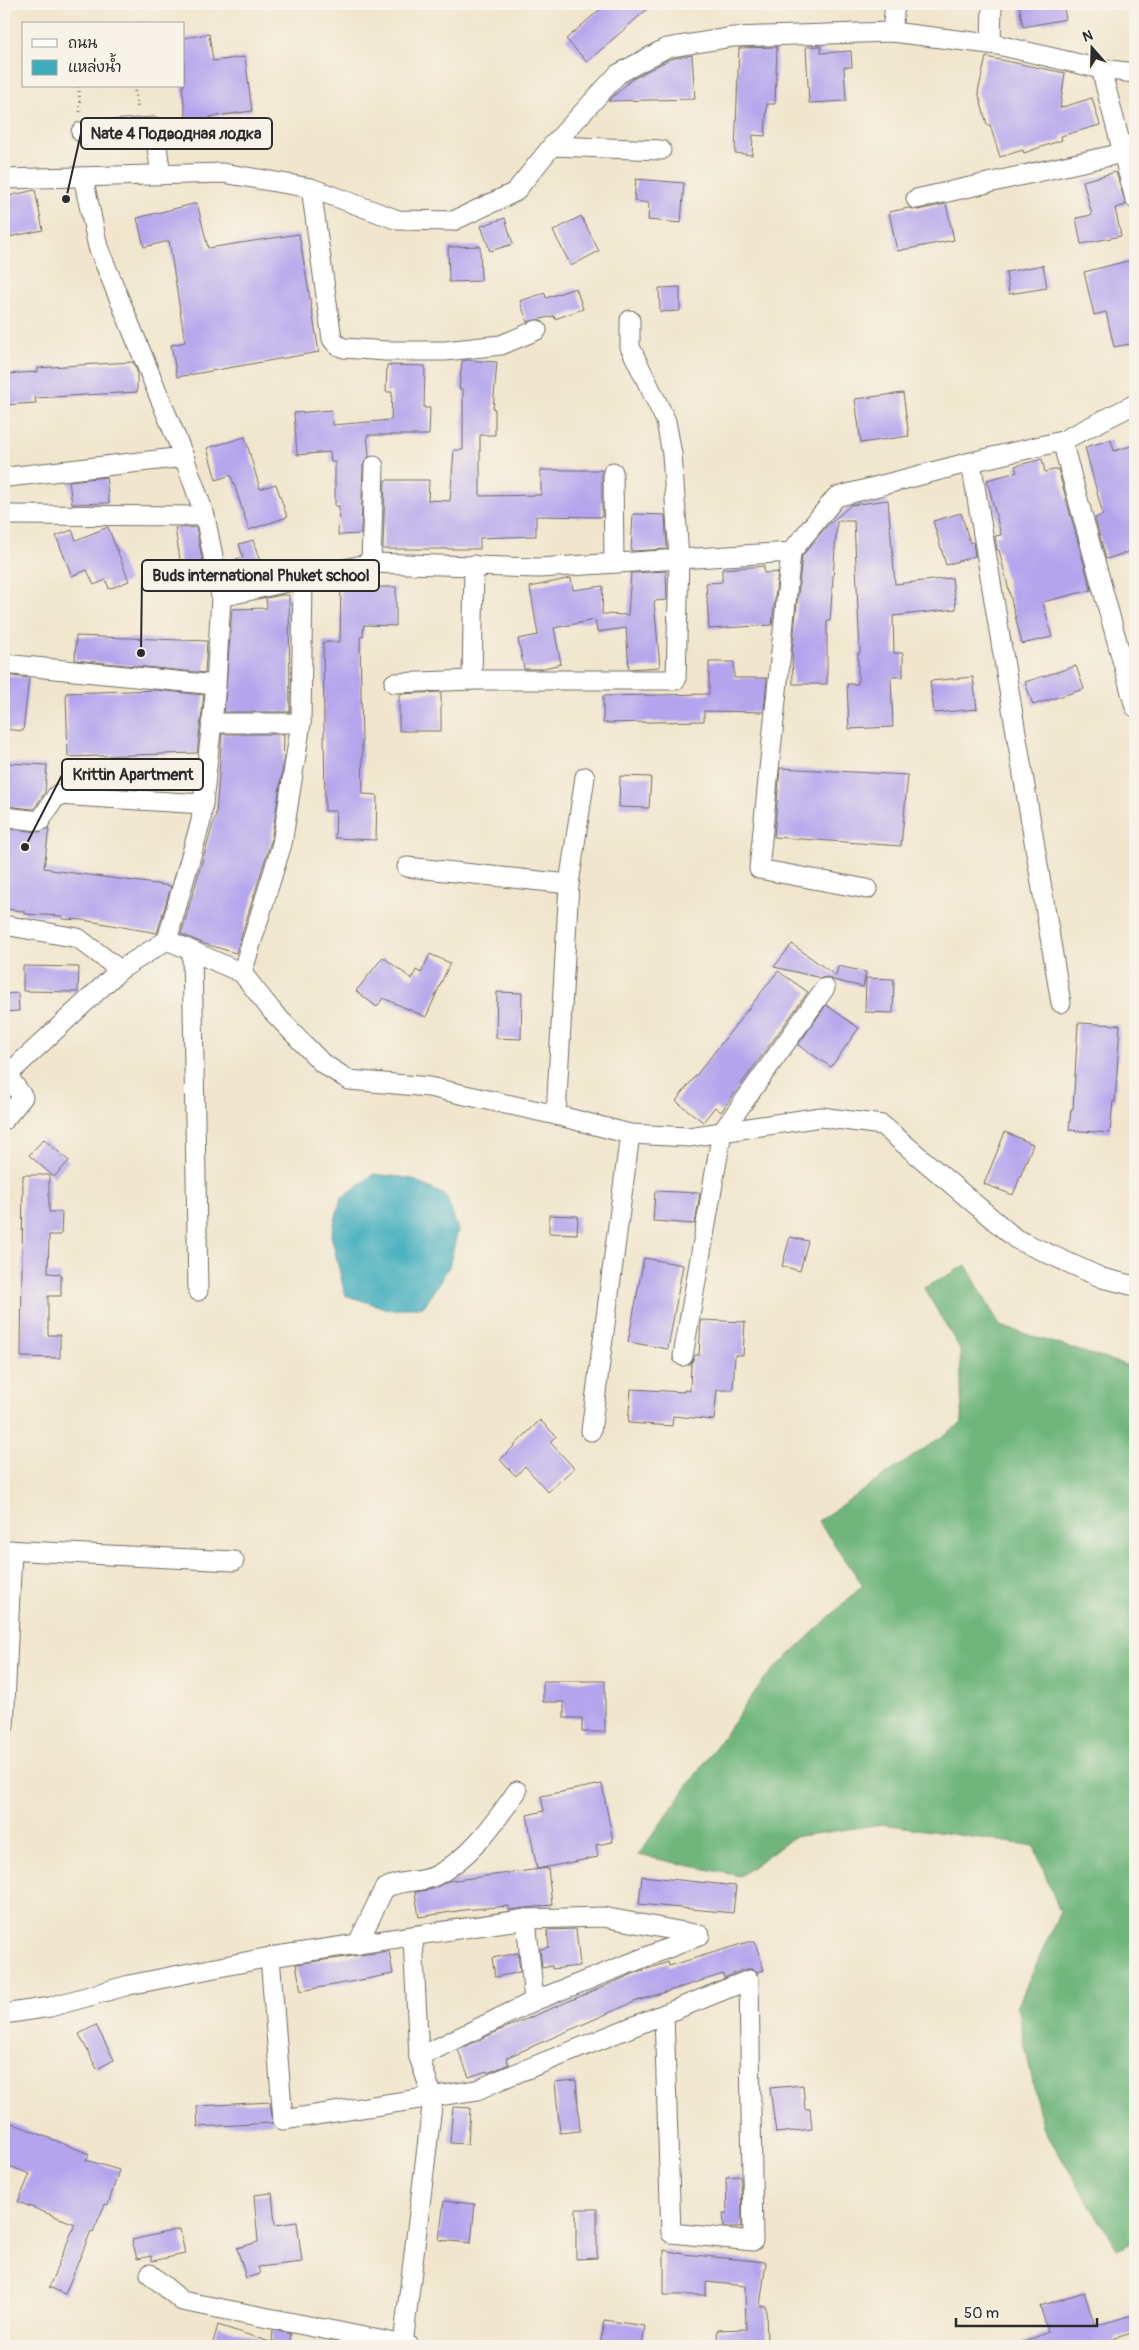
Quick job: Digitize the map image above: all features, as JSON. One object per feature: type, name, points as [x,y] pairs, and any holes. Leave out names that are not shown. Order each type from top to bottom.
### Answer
[{"type":"street","points":[[892,32],[895,4]]},
{"type":"street","points":[[991,44],[992,4]]},
{"type":"street","points":[[4,179],[223,173],[311,188],[398,220],[453,221],[515,192],[552,146],[618,74],[666,48],[733,37],[892,32],[991,44],[1101,69],[1135,73]]},
{"type":"street","points":[[1101,69],[1135,200]]},
{"type":"street","points":[[81,132],[154,127],[161,174]]},
{"type":"street","points":[[552,146],[661,150]]},
{"type":"street","points":[[916,199],[1123,154]]},
{"type":"street","points":[[4,1120],[24,1097],[6,1077],[120,970],[167,940],[201,821],[216,685],[221,597],[204,516],[184,457],[98,247],[83,178]]},
{"type":"street","points":[[311,188],[332,339],[337,345],[344,348],[386,352],[467,350],[501,345],[537,330]]},
{"type":"street","points":[[394,683],[472,680],[676,680],[679,558],[672,454],[666,422],[630,348],[630,320]]},
{"type":"street","points":[[867,889],[760,869],[791,552],[836,497],[971,462],[1062,441],[1135,404]]},
{"type":"street","points":[[1062,441],[1135,707]]},
{"type":"street","points":[[8,477],[184,457]]},
{"type":"street","points":[[971,462],[1061,1003]]},
{"type":"street","points":[[371,563],[374,466]]},
{"type":"street","points":[[613,472],[614,563]]},
{"type":"street","points":[[4,515],[204,516]]},
{"type":"street","points":[[221,597],[371,563],[539,568],[791,552]]},
{"type":"street","points":[[472,680],[474,565]]},
{"type":"street","points":[[242,973],[282,844],[301,723],[303,577]]},
{"type":"street","points":[[4,664],[216,685]]},
{"type":"street","points":[[211,722],[301,723]]},
{"type":"street","points":[[556,1115],[569,884],[585,777]]},
{"type":"street","points":[[4,817],[40,820],[57,795],[203,804]]},
{"type":"street","points":[[407,867],[569,884]]},
{"type":"street","points":[[4,925],[78,938],[120,970]]},
{"type":"street","points":[[167,940],[242,973],[272,1011],[322,1063],[349,1080],[429,1087],[556,1115],[630,1134],[689,1137],[822,1117],[882,1125],[1016,1239],[1102,1278],[1135,1286]]},
{"type":"street","points":[[192,951],[198,1291]]},
{"type":"street","points":[[683,1356],[722,1132],[826,988]]},
{"type":"street","points":[[591,1431],[630,1134]]},
{"type":"street","points":[[4,1726],[8,1550],[234,1561]]},
{"type":"street","points":[[357,1945],[384,1889],[390,1885],[420,1881],[436,1876],[450,1866],[487,1834],[517,1791]]},
{"type":"street","points":[[4,2014],[50,2007],[129,1985],[270,1957],[413,1938],[526,1920],[603,1917],[700,1935],[534,2001],[419,2057]]},
{"type":"street","points":[[526,1920],[534,2001]]},
{"type":"street","points":[[150,2274],[182,2301],[407,2345],[432,2098],[419,2057],[413,1938]]},
{"type":"street","points":[[270,1957],[283,2120],[477,2090],[664,2014],[749,1980],[753,2241],[671,2233],[664,2014]]},
{"type":"path","points":[[79,88],[81,132]]},
{"type":"path","points":[[134,88],[136,99]]},
{"type":"green space","points":[[966,1265],[1000,1326],[1135,1368],[1135,2240],[1117,2249],[1042,2126],[1017,2007],[1060,1912],[1034,1846],[883,1824],[793,1837],[740,1876],[638,1855],[765,1678],[863,1585],[818,1521],[962,1423],[960,1349],[924,1288]]},
{"type":"water","points":[[374,1174],[410,1178],[446,1196],[458,1230],[449,1267],[424,1306],[391,1310],[345,1295],[331,1235],[341,1198]]},
{"type":"building","points":[[606,4],[653,4],[587,62],[566,39]]},
{"type":"building","points":[[1019,4],[1063,4],[1066,19],[1023,27]]},
{"type":"building","points":[[209,34],[213,61],[245,57],[252,111],[210,117],[212,130],[188,133],[182,88],[185,88],[185,38]]},
{"type":"building","points":[[821,46],[821,53],[851,51],[852,67],[844,67],[846,101],[809,103],[806,47]]},
{"type":"building","points":[[777,47],[775,104],[767,104],[765,136],[753,135],[752,155],[735,153],[739,48]]},
{"type":"building","points":[[692,55],[695,99],[608,101],[631,80],[670,59]]},
{"type":"building","points":[[986,57],[1065,73],[1060,108],[1092,98],[1100,125],[1061,136],[1062,140],[1024,153],[1023,150],[1000,157],[990,125],[987,125],[978,92]]},
{"type":"building","points":[[1116,172],[1126,205],[1115,208],[1121,236],[1081,244],[1076,218],[1092,215],[1083,181]]},
{"type":"building","points":[[636,179],[684,183],[681,223],[648,220],[649,203],[634,201]]},
{"type":"building","points":[[35,190],[43,230],[4,238],[4,197]]},
{"type":"building","points":[[197,203],[208,248],[299,234],[319,352],[177,377],[171,345],[185,342],[169,241],[144,247],[137,218]]},
{"type":"building","points":[[946,204],[954,240],[897,251],[889,212],[909,208],[918,210]]},
{"type":"building","points":[[581,216],[599,251],[571,266],[553,231]]},
{"type":"building","points":[[505,218],[513,244],[490,251],[481,226]]},
{"type":"building","points":[[480,246],[481,281],[449,282],[448,247]]},
{"type":"building","points":[[1135,259],[1135,343],[1114,347],[1106,312],[1094,315],[1084,272]]},
{"type":"building","points":[[1043,265],[1047,288],[1009,294],[1006,272]]},
{"type":"building","points":[[680,287],[680,311],[660,312],[659,288]]},
{"type":"building","points":[[576,288],[583,309],[555,319],[554,316],[527,322],[520,301],[545,293],[546,298]]},
{"type":"building","points":[[462,361],[497,362],[493,409],[495,409],[495,435],[480,435],[480,496],[541,495],[541,470],[602,470],[602,517],[536,516],[536,536],[480,538],[480,549],[383,549],[385,480],[429,480],[428,500],[450,501],[454,450],[463,450],[463,389],[459,389]]},
{"type":"building","points":[[133,362],[137,371],[137,392],[35,398],[36,403],[4,405],[4,374],[38,372],[38,368]]},
{"type":"building","points":[[387,365],[425,366],[424,408],[430,408],[429,435],[367,435],[369,456],[363,466],[361,534],[338,535],[339,506],[335,506],[335,462],[331,462],[330,452],[297,455],[294,413],[332,410],[333,425],[391,420],[392,392],[386,392]]},
{"type":"building","points":[[903,393],[909,436],[861,443],[855,399]]},
{"type":"building","points":[[245,437],[260,489],[276,484],[287,517],[249,530],[231,475],[216,480],[207,448]]},
{"type":"building","points":[[1111,440],[1114,451],[1135,445],[1135,550],[1106,559],[1095,518],[1103,515],[1085,447]]},
{"type":"building","points":[[1042,459],[1045,472],[1058,469],[1091,590],[1043,602],[1052,637],[1022,644],[999,550],[997,550],[995,536],[1001,535],[987,480],[1017,472],[1015,466]]},
{"type":"building","points":[[106,477],[109,503],[72,504],[69,481]]},
{"type":"building","points":[[888,500],[895,584],[952,578],[956,609],[893,616],[894,653],[903,653],[903,677],[891,677],[893,727],[849,729],[847,684],[858,684],[858,653],[860,653],[854,521],[837,521],[830,621],[827,621],[827,684],[793,684],[792,652],[802,556],[827,526],[851,505]]},
{"type":"building","points":[[961,513],[970,543],[973,542],[975,556],[946,565],[933,521]]},
{"type":"building","points":[[633,514],[665,515],[667,549],[631,551]]},
{"type":"building","points":[[108,527],[129,581],[109,589],[106,580],[94,585],[87,570],[72,576],[56,536],[72,530],[76,540]]},
{"type":"building","points":[[196,527],[208,587],[185,591],[175,528]]},
{"type":"building","points":[[253,540],[264,574],[242,581],[236,559],[243,557],[239,544]]},
{"type":"building","points":[[764,566],[764,573],[778,572],[772,625],[709,629],[706,583],[722,582],[722,569]]},
{"type":"building","points":[[666,571],[667,600],[654,601],[660,667],[629,669],[626,628],[597,632],[595,620],[554,628],[561,664],[540,669],[524,669],[518,639],[538,635],[530,587],[571,578],[573,590],[603,586],[602,614],[628,615],[631,573]]},
{"type":"building","points":[[341,582],[364,583],[364,587],[396,587],[396,626],[364,625],[363,637],[360,637],[363,794],[377,795],[376,840],[335,838],[336,811],[325,811],[323,642],[340,642]]},
{"type":"building","points":[[289,595],[290,712],[224,712],[232,609],[267,608],[266,598]]},
{"type":"building","points":[[76,636],[207,641],[205,673],[75,660]]},
{"type":"building","points":[[709,662],[734,662],[734,678],[767,678],[764,712],[704,711],[704,721],[603,723],[603,696],[709,694]]},
{"type":"building","points":[[1076,666],[1084,689],[1033,705],[1025,682]]},
{"type":"building","points":[[4,675],[29,678],[23,731],[4,729]]},
{"type":"building","points":[[973,677],[977,709],[934,713],[930,681]]},
{"type":"building","points":[[157,690],[204,695],[197,753],[68,757],[66,693]]},
{"type":"building","points":[[441,692],[441,731],[399,731],[399,694]]},
{"type":"building","points":[[222,734],[284,734],[283,767],[271,841],[236,953],[205,944],[181,934],[216,814]]},
{"type":"building","points":[[6,763],[47,765],[45,792],[34,809],[4,806]]},
{"type":"building","points":[[780,768],[908,775],[901,846],[774,837]]},
{"type":"building","points":[[620,776],[651,777],[649,808],[619,807]]},
{"type":"building","points":[[4,828],[39,832],[49,828],[44,868],[171,886],[157,933],[83,920],[62,919],[62,916],[24,914],[24,911],[4,909]]},
{"type":"building","points":[[792,944],[836,976],[838,966],[866,972],[863,987],[827,977],[821,978],[774,967]]},
{"type":"building","points":[[430,954],[450,963],[426,1017],[383,998],[377,1007],[356,991],[383,957],[412,979],[416,970],[421,973]]},
{"type":"building","points":[[23,966],[79,967],[78,992],[23,991]]},
{"type":"building","points":[[778,971],[808,992],[721,1112],[715,1107],[703,1122],[676,1101]]},
{"type":"building","points":[[866,978],[894,979],[893,1013],[865,1012]]},
{"type":"building","points":[[497,992],[522,993],[521,1039],[496,1038]]},
{"type":"building","points":[[18,993],[19,1011],[4,1012],[4,994]]},
{"type":"building","points":[[826,1005],[859,1028],[831,1067],[798,1045]]},
{"type":"building","points":[[1078,1023],[1120,1025],[1115,1102],[1113,1101],[1110,1133],[1069,1130],[1071,1109],[1073,1109]]},
{"type":"building","points":[[1005,1132],[1033,1144],[1013,1195],[984,1184]]},
{"type":"building","points":[[44,1139],[69,1161],[54,1177],[29,1155]]},
{"type":"building","points":[[23,1175],[49,1175],[49,1212],[62,1212],[61,1235],[49,1235],[48,1273],[61,1274],[61,1296],[48,1296],[48,1335],[60,1335],[60,1358],[21,1357]]},
{"type":"building","points":[[655,1191],[700,1193],[695,1224],[653,1221]]},
{"type":"building","points":[[549,1215],[578,1216],[577,1234],[549,1233]]},
{"type":"building","points":[[790,1237],[808,1241],[800,1271],[782,1266]]},
{"type":"building","points":[[644,1258],[683,1265],[668,1349],[628,1342]]},
{"type":"building","points":[[701,1320],[745,1322],[743,1355],[735,1355],[733,1390],[717,1390],[714,1420],[673,1416],[672,1426],[628,1423],[631,1389],[690,1391],[691,1364],[695,1355],[699,1355]]},
{"type":"building","points":[[540,1420],[556,1436],[550,1442],[574,1468],[548,1492],[525,1466],[516,1476],[500,1460]]},
{"type":"building","points":[[543,1681],[605,1681],[605,1732],[582,1732],[582,1718],[564,1718],[564,1702],[543,1702]]},
{"type":"building","points":[[602,1784],[613,1842],[596,1845],[598,1857],[537,1869],[527,1815],[544,1811],[541,1796]]},
{"type":"building","points":[[548,1868],[552,1905],[509,1910],[509,1906],[464,1910],[419,1917],[415,1892],[433,1889],[448,1881]]},
{"type":"building","points":[[642,1876],[736,1886],[733,1913],[639,1904]]},
{"type":"building","points":[[576,1929],[580,1966],[552,1969],[552,1966],[542,1968],[540,1949],[549,1947],[547,1930]]},
{"type":"building","points":[[748,1942],[755,1942],[764,1970],[757,1972],[745,1969],[724,1978],[723,1974],[634,2002],[506,2058],[509,2064],[488,2073],[487,2071],[469,2077],[458,2050],[498,2031],[638,1972],[668,1962],[669,1966]]},
{"type":"building","points":[[389,1951],[393,1974],[301,1991],[296,1964]]},
{"type":"building","points":[[518,1953],[520,1972],[495,1977],[492,1958]]},
{"type":"building","points":[[96,2025],[114,2060],[97,2069],[79,2034]]},
{"type":"building","points":[[576,2080],[580,2131],[560,2133],[555,2082]]},
{"type":"building","points":[[803,2085],[805,2109],[810,2109],[812,2129],[776,2133],[770,2088]]},
{"type":"building","points":[[270,2102],[273,2123],[198,2127],[197,2106]]},
{"type":"building","points":[[453,2107],[470,2108],[468,2144],[450,2143]]},
{"type":"building","points":[[4,2120],[89,2154],[86,2160],[119,2170],[108,2205],[105,2204],[93,2232],[91,2231],[65,2294],[49,2287],[75,2224],[18,2202],[30,2174],[4,2164]]},
{"type":"building","points":[[741,2176],[742,2227],[724,2227],[723,2213],[727,2213],[726,2177]]},
{"type":"building","points":[[272,2193],[275,2225],[297,2222],[302,2262],[258,2267],[260,2274],[246,2278],[237,2248],[258,2242],[254,2195]]},
{"type":"building","points":[[444,2201],[475,2204],[471,2243],[439,2240]]},
{"type":"building","points":[[576,2209],[597,2209],[597,2258],[576,2259]]},
{"type":"building","points":[[180,2229],[185,2254],[152,2261],[151,2256],[137,2259],[132,2240]]},
{"type":"building","points":[[664,2250],[683,2254],[766,2262],[760,2306],[766,2306],[767,2346],[718,2346],[717,2330],[746,2329],[745,2286],[706,2282],[706,2295],[664,2295]]},
{"type":"building","points":[[1084,2292],[1095,2326],[1135,2314],[1135,2332],[1115,2338],[1118,2346],[1015,2346],[1048,2332],[1040,2306]]},
{"type":"building","points":[[604,2320],[645,2326],[642,2346],[600,2346]]},
{"type":"building","points":[[218,2325],[273,2343],[272,2346],[212,2346]]},
{"type":"building","points":[[273,2330],[291,2334],[289,2345],[272,2342]]},
{"type":"place","name":"Nate 4 Подводная лодка","points":[[66,199]]},
{"type":"place","name":"Buds international Phuket school","points":[[141,653]]},
{"type":"place","name":"Krittin Apartment","points":[[25,847]]}]
